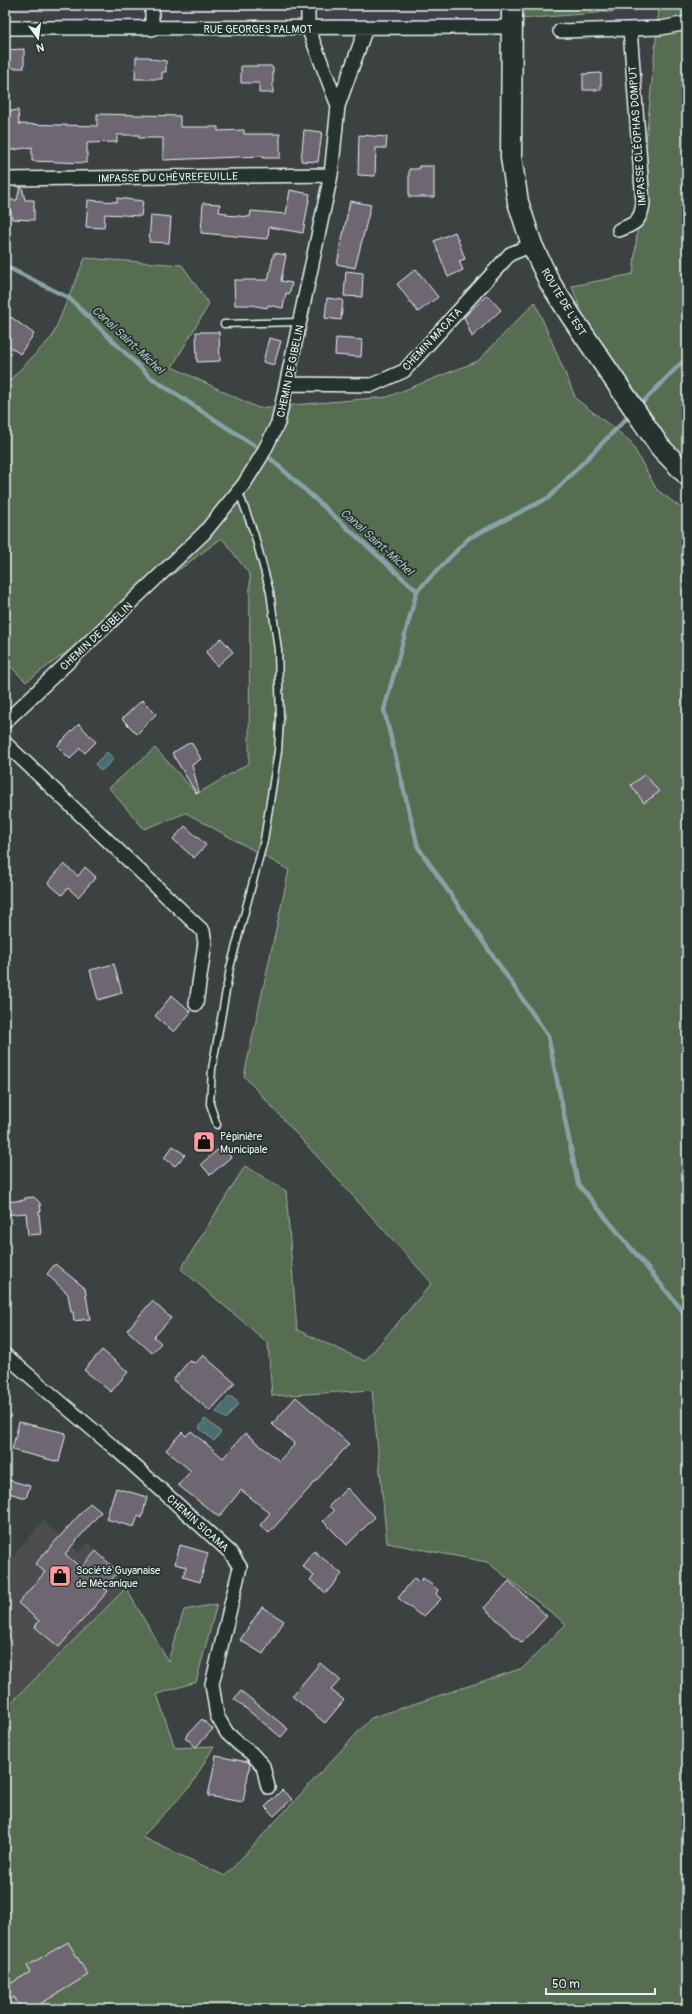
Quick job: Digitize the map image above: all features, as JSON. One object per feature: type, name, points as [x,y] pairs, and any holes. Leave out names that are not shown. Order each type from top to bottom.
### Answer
[{"type":"main road","name":"ROUTE DE L'EST","points":[[512,5],[511,157],[518,202],[532,245],[550,283],[623,393],[660,447],[687,475]]},
{"type":"street","points":[[152,5],[152,29]]},
{"type":"street","points":[[308,5],[308,28]]},
{"type":"street","points":[[560,31],[616,28],[661,28],[687,23]]},
{"type":"street","name":"RUE GEORGES PALMOT","points":[[5,28],[152,29],[511,27]]},
{"type":"street","name":"CHEMIN DE GIBELIN","points":[[308,28],[338,106]]},
{"type":"street","name":"CHEMIN DE GIBELIN","points":[[5,722],[204,533],[238,490],[262,455],[278,423],[287,384],[331,175],[338,106],[366,28]]},
{"type":"street","name":"IMPASSE CLÉOPHAS DOMPUT","points":[[619,230],[632,225],[642,215],[643,203],[630,29]]},
{"type":"street","name":"IMPASSE DU CHÈVREFEUILLE","points":[[5,179],[331,175]]},
{"type":"street","name":"CHEMIN MACATA","points":[[287,384],[372,385],[404,371],[510,254],[532,245]]},
{"type":"street","points":[[5,743],[203,931],[205,943],[196,1004]]},
{"type":"street","name":"CHEMIN SICAMA","points":[[5,1355],[118,1451],[230,1552],[240,1567],[212,1684],[217,1716],[227,1733],[251,1753],[263,1766],[268,1787]]},
{"type":"lane","points":[[224,324],[300,322]]},
{"type":"lane","points":[[216,1125],[210,1104],[212,1069],[230,968],[264,840],[278,751],[280,719],[278,650],[270,592],[254,533],[238,490]]},
{"type":"shaded area","points":[[10,5],[137,5],[137,12],[10,12]]},
{"type":"shaded area","points":[[367,5],[492,5],[493,10]]},
{"type":"shaded area","points":[[43,1521],[79,1552],[89,1542],[126,1588],[5,1709],[5,1565]]},
{"type":"green space","points":[[520,5],[687,5],[687,471],[656,433],[638,393],[598,346],[582,314],[572,286],[633,274],[659,8],[520,19]]},
{"type":"green space","points":[[85,258],[182,265],[209,304],[172,367],[258,408],[387,397],[478,361],[535,302],[576,399],[630,441],[657,490],[687,512],[687,2009],[5,2009],[5,1709],[126,1588],[168,1661],[184,1610],[217,1604],[196,1682],[157,1694],[175,1748],[214,1746],[190,1787],[142,1837],[225,1876],[371,1718],[523,1668],[566,1624],[487,1562],[387,1543],[372,1390],[272,1396],[268,1343],[181,1269],[245,1166],[286,1191],[297,1330],[365,1361],[432,1283],[244,1076],[289,870],[186,813],[144,829],[109,788],[155,748],[197,794],[249,763],[250,575],[222,538],[26,682],[5,661],[5,385],[52,337]]},
{"type":"water","points":[[107,752],[114,759],[101,771],[95,764]]},
{"type":"water","points":[[230,1396],[239,1403],[226,1419],[216,1412]]},
{"type":"water","points":[[205,1419],[221,1432],[214,1441],[199,1428]]},
{"type":"building","points":[[24,49],[24,68],[6,68],[5,50]]},
{"type":"building","points":[[136,57],[150,57],[151,59],[166,61],[166,72],[162,72],[162,79],[135,79]]},
{"type":"building","points":[[241,66],[271,66],[273,68],[273,93],[259,93],[259,83],[241,83]]},
{"type":"building","points":[[601,73],[601,90],[583,90],[583,74]]},
{"type":"building","points":[[18,110],[19,124],[97,126],[97,114],[180,116],[180,127],[218,127],[218,131],[244,130],[244,134],[280,134],[280,158],[263,158],[263,156],[163,160],[163,138],[139,138],[139,135],[117,135],[117,142],[87,143],[87,163],[32,161],[32,147],[5,151],[5,112]]},
{"type":"building","points":[[304,130],[322,132],[318,162],[301,161]]},
{"type":"building","points":[[359,135],[387,137],[386,148],[376,148],[375,176],[358,175]]},
{"type":"building","points":[[419,166],[434,166],[434,197],[409,197],[409,169],[419,169]]},
{"type":"building","points":[[20,187],[22,187],[25,200],[34,200],[34,220],[12,219],[11,211],[6,211],[6,200],[17,200]]},
{"type":"building","points":[[290,190],[310,194],[303,233],[269,227],[268,239],[201,233],[203,203],[220,204],[219,212],[227,213],[226,215],[250,217],[251,211],[286,214]]},
{"type":"building","points":[[117,198],[143,201],[141,216],[105,214],[104,228],[86,227],[88,200],[117,202]]},
{"type":"building","points":[[350,201],[371,205],[355,268],[337,264]]},
{"type":"building","points":[[151,215],[171,217],[169,243],[149,242]]},
{"type":"building","points":[[455,232],[465,259],[459,261],[463,270],[448,277],[434,241]]},
{"type":"building","points":[[274,253],[286,255],[281,281],[292,283],[289,294],[286,293],[283,308],[268,305],[267,308],[251,305],[235,305],[234,280],[268,280]]},
{"type":"building","points":[[416,269],[438,297],[418,312],[397,284]]},
{"type":"building","points":[[346,271],[363,273],[362,297],[344,296]]},
{"type":"building","points":[[487,295],[501,310],[472,337],[464,317]]},
{"type":"building","points":[[327,298],[343,300],[341,320],[325,318]]},
{"type":"building","points":[[11,317],[34,334],[20,354],[5,343],[5,326]]},
{"type":"building","points":[[196,332],[219,332],[220,361],[197,362]]},
{"type":"building","points":[[269,338],[281,341],[274,365],[263,362]]},
{"type":"building","points":[[336,338],[362,340],[361,357],[335,355]]},
{"type":"building","points":[[221,638],[233,652],[217,666],[206,652]]},
{"type":"building","points":[[142,700],[156,714],[137,734],[122,719]]},
{"type":"building","points":[[79,724],[96,742],[85,753],[80,748],[70,759],[57,746]]},
{"type":"building","points":[[191,742],[201,759],[192,765],[199,792],[196,793],[172,753]]},
{"type":"building","points":[[645,774],[659,792],[644,803],[631,785]]},
{"type":"building","points":[[185,826],[206,845],[194,858],[173,839]]},
{"type":"building","points":[[64,864],[78,876],[85,867],[96,877],[78,897],[68,888],[62,895],[48,883]]},
{"type":"building","points":[[114,964],[122,993],[98,1000],[90,970]]},
{"type":"building","points":[[172,995],[191,1012],[174,1032],[155,1016]]},
{"type":"building","points":[[173,1146],[185,1155],[175,1166],[164,1158]]},
{"type":"building","points":[[222,1146],[231,1157],[210,1175],[201,1164]]},
{"type":"building","points":[[34,1197],[40,1203],[41,1212],[39,1212],[41,1234],[28,1235],[26,1213],[5,1215],[5,1202],[25,1200],[25,1198]]},
{"type":"building","points":[[55,1264],[85,1288],[90,1319],[74,1321],[68,1294],[47,1274]]},
{"type":"building","points":[[152,1301],[171,1318],[154,1337],[161,1343],[152,1353],[127,1330]]},
{"type":"building","points":[[102,1350],[128,1372],[111,1392],[84,1370]]},
{"type":"building","points":[[203,1355],[235,1383],[210,1411],[173,1380],[189,1361],[196,1363]]},
{"type":"building","points":[[296,1397],[349,1444],[269,1533],[260,1525],[270,1513],[241,1490],[219,1517],[178,1485],[191,1471],[166,1450],[182,1432],[186,1436],[191,1431],[223,1458],[245,1433],[279,1461],[295,1444],[272,1424]]},
{"type":"building","points":[[19,1422],[66,1433],[59,1462],[12,1450]]},
{"type":"building","points":[[5,1479],[30,1486],[26,1498],[5,1492]]},
{"type":"building","points":[[116,1488],[147,1497],[142,1518],[138,1516],[134,1527],[106,1519]]},
{"type":"building","points":[[347,1488],[375,1517],[347,1545],[323,1521],[334,1511],[329,1506]]},
{"type":"building","points":[[90,1503],[101,1512],[65,1554],[81,1568],[96,1551],[118,1572],[104,1588],[108,1591],[59,1647],[35,1627],[39,1621],[18,1603],[45,1572],[35,1564]]},
{"type":"building","points":[[180,1545],[208,1553],[200,1582],[183,1577],[186,1567],[175,1564]]},
{"type":"building","points":[[314,1551],[342,1574],[326,1593],[310,1580],[314,1576],[302,1566]]},
{"type":"building","points":[[414,1578],[419,1582],[423,1578],[438,1590],[436,1594],[441,1599],[424,1616],[420,1615],[398,1598]]},
{"type":"building","points":[[509,1581],[547,1616],[522,1643],[484,1608]]},
{"type":"building","points":[[262,1607],[284,1621],[263,1654],[240,1640]]},
{"type":"building","points":[[320,1663],[340,1680],[331,1690],[344,1700],[325,1723],[292,1696]]},
{"type":"building","points":[[241,1691],[288,1729],[281,1737],[234,1699]]},
{"type":"building","points":[[202,1719],[213,1729],[196,1747],[185,1737]]},
{"type":"building","points":[[216,1756],[248,1762],[250,1764],[243,1802],[208,1796]]},
{"type":"building","points":[[282,1790],[292,1799],[274,1816],[265,1807]]},
{"type":"building","points":[[68,1942],[88,1975],[32,2009],[22,2009],[14,1997],[5,2002],[5,1987],[30,1972],[27,1966]]},
{"type":"waterway","name":"Canal Saint-Michel","points":[[5,266],[69,298],[150,377],[255,446]]},
{"type":"waterway","points":[[638,407],[687,357]]},
{"type":"waterway","points":[[631,414],[548,498],[469,538],[417,591],[384,710],[418,847],[548,1036],[578,1184],[687,1316]]},
{"type":"waterway","name":"Canal Saint-Michel","points":[[271,459],[417,591]]},
{"type":"place","name":"Pépinière Municipale","points":[[204,1142]]},
{"type":"place","name":"Société Guyanaise de Mécanique","points":[[60,1576]]}]
